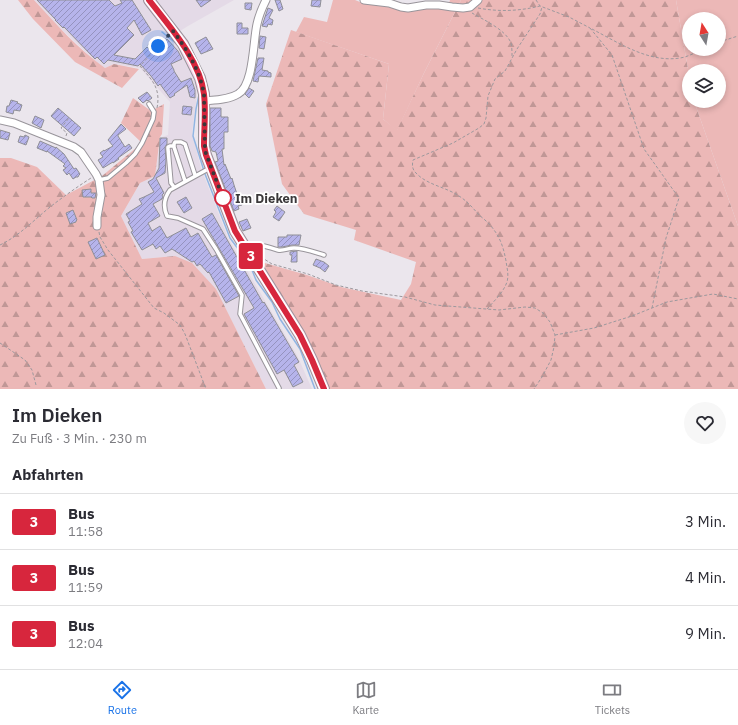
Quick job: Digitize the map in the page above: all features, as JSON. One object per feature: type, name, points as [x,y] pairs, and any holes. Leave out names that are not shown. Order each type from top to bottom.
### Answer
[{"type":"street","points":[[148,0],[183,44],[196,69],[203,88],[204,146],[208,168],[235,231],[300,335],[324,389]]},
{"type":"street","points":[[364,0],[408,8],[426,5],[466,7],[478,0]]},
{"type":"street","points":[[204,102],[225,99],[238,94],[244,88],[250,77],[257,25],[264,1]]},
{"type":"street","points":[[0,120],[14,123],[74,147],[82,152],[98,177],[101,195],[96,217],[97,226]]},
{"type":"lane","points":[[98,177],[108,178],[135,154],[142,143],[153,117],[154,112],[149,104]]},
{"type":"lane","points":[[174,187],[172,183],[168,147],[174,146],[175,142],[185,144],[195,176]]},
{"type":"lane","points":[[174,146],[184,181]]},
{"type":"lane","points":[[208,168],[174,187],[169,192],[165,201],[165,211],[167,216],[178,218],[203,229],[216,249],[242,295],[240,314],[279,388]]},
{"type":"lane","points":[[249,252],[253,247],[265,245],[278,250],[301,248],[324,255]]},
{"type":"path","points":[[536,0],[541,6],[568,17],[645,55],[668,59],[686,56]]},
{"type":"path","points":[[466,7],[506,11],[541,6]]},
{"type":"path","points":[[487,309],[503,291],[507,280],[505,255],[498,235],[494,229],[460,196],[417,175],[412,164],[414,160],[453,143],[484,124],[488,96],[495,79],[505,71],[517,49],[540,14],[541,6]]},
{"type":"path","points":[[466,7],[508,37],[511,44],[512,56]]},
{"type":"path","points":[[590,28],[612,55],[644,148],[679,198],[666,238],[652,308]]},
{"type":"path","points":[[153,117],[158,101],[157,88],[140,66],[173,31]]},
{"type":"path","points":[[726,40],[738,36]]},
{"type":"path","points":[[64,143],[67,133],[61,128],[69,118]]},
{"type":"path","points":[[0,245],[12,238],[51,207],[98,177]]},
{"type":"path","points":[[97,226],[100,237],[108,250],[142,294],[154,308],[164,313],[180,325],[185,334],[206,389]]},
{"type":"path","points":[[249,252],[255,252],[272,264],[308,274],[336,285],[362,291],[404,297],[435,305],[499,310],[525,307],[535,308],[543,313],[550,322],[555,335],[551,360],[534,389]]},
{"type":"path","points":[[555,335],[594,328],[632,316],[667,302],[713,294],[738,299]]},
{"type":"path","points":[[0,343],[25,360],[32,370],[36,385]]},
{"type":"shaded area","points":[[34,0],[234,0],[172,36],[191,70],[196,86],[197,95],[192,133],[201,168],[228,238],[297,355],[312,389],[266,389],[216,289],[175,256],[142,259],[121,216],[140,183],[155,176],[160,140],[162,137],[168,135],[170,102],[140,68],[114,64],[105,68],[94,60],[58,26]]},
{"type":"green space","points":[[18,0],[34,0],[76,44],[105,68],[114,64],[139,69],[122,88],[75,62],[33,19]]},
{"type":"green space","points":[[333,0],[355,0],[388,7],[447,9],[450,0],[461,0],[424,73],[397,131],[383,119],[389,64],[296,32],[304,17],[327,22]]},
{"type":"green space","points":[[461,0],[676,0],[682,35],[682,56],[686,56],[687,64],[682,64],[682,108],[696,108],[738,226],[738,389],[327,389],[258,261],[307,275],[341,287],[401,300],[411,284],[416,262],[354,240],[356,230],[304,214],[282,184],[266,104],[291,30],[389,64],[383,119],[397,130]]},
{"type":"green space","points":[[676,0],[738,0],[738,226],[696,108],[726,108],[726,64],[687,64],[686,56],[726,56],[726,12],[682,12],[682,35]]},
{"type":"green space","points":[[133,98],[151,111],[164,104],[162,134],[160,137],[155,176],[140,183],[121,216],[142,259],[175,256],[192,263],[216,289],[266,389],[0,389],[0,158],[11,158],[37,167],[66,195],[102,176],[142,143],[121,123]]},
{"type":"building","points":[[37,0],[109,0],[115,6],[122,3],[120,0],[132,0],[151,30],[142,35],[134,20],[127,28],[134,35],[114,55],[135,59],[147,47],[151,51],[148,45],[153,39],[161,46],[167,39],[178,51],[182,59],[171,64],[174,71],[181,82],[191,78],[195,90],[195,98],[190,97],[187,85],[170,98],[160,84],[158,86],[140,64],[138,66],[108,60],[104,64],[97,57],[95,59]]},
{"type":"building","points":[[196,0],[211,0],[201,7]]},
{"type":"building","points":[[275,0],[280,0],[283,9],[279,11]]},
{"type":"building","points":[[312,0],[321,0],[320,7],[311,6]]},
{"type":"building","points":[[245,3],[252,3],[251,10],[245,9]]},
{"type":"building","points":[[268,8],[273,10],[269,18],[273,20],[272,25],[268,24],[267,27],[262,26]]},
{"type":"building","points":[[237,23],[242,23],[242,28],[248,28],[248,34],[237,34]]},
{"type":"building","points":[[260,36],[266,37],[264,49],[259,48]]},
{"type":"building","points":[[206,37],[213,49],[201,54],[195,43]]},
{"type":"building","points":[[258,58],[264,58],[262,70],[271,73],[271,77],[259,76],[258,82],[253,81]]},
{"type":"building","points":[[249,88],[254,91],[249,98],[245,94]]},
{"type":"building","points":[[147,92],[152,98],[143,103],[138,98]]},
{"type":"building","points":[[11,100],[22,105],[20,111],[14,110],[13,114],[6,112],[7,106],[9,106]]},
{"type":"building","points":[[183,106],[192,107],[191,115],[182,114]]},
{"type":"building","points":[[58,108],[81,128],[74,136],[51,116]]},
{"type":"building","points":[[210,108],[221,108],[221,117],[228,117],[228,132],[224,132],[224,149],[222,149],[224,165],[225,164],[231,179],[232,178],[242,205],[238,206],[239,209],[234,211],[215,162],[218,161],[216,152],[212,151],[210,146]]},
{"type":"building","points":[[35,116],[44,120],[41,128],[32,123]]},
{"type":"building","points":[[121,124],[126,129],[118,136],[125,147],[129,144],[132,148],[118,158],[119,159],[103,168],[98,160],[103,157],[100,153],[113,146],[108,140]]},
{"type":"building","points":[[0,130],[10,133],[8,140],[0,138]]},
{"type":"building","points":[[25,135],[29,137],[26,145],[18,142],[20,136],[24,137]]},
{"type":"building","points":[[160,138],[167,138],[167,144],[165,147],[165,173],[156,178],[164,193],[162,195],[162,199],[153,204],[160,216],[148,223],[152,231],[160,226],[167,238],[186,228],[191,237],[198,233],[212,257],[216,255],[239,296],[226,303],[209,272],[208,273],[200,264],[197,266],[194,261],[192,262],[172,249],[165,253],[160,246],[156,249],[153,244],[142,250],[131,232],[133,231],[126,214],[142,204],[139,199],[154,192],[148,182],[153,179],[159,168]]},
{"type":"building","points":[[40,141],[56,147],[64,154],[74,169],[76,168],[80,174],[78,177],[73,179],[69,173],[67,175],[63,170],[66,168],[63,166],[65,164],[47,151],[37,148]]},
{"type":"building","points":[[91,189],[91,193],[96,193],[95,198],[83,197],[82,190]]},
{"type":"building","points":[[186,197],[192,208],[184,213],[177,202]]},
{"type":"building","points":[[277,206],[285,212],[279,221],[273,217],[276,212],[274,210]]},
{"type":"building","points":[[73,210],[77,220],[76,222],[70,224],[66,213]]},
{"type":"building","points":[[212,213],[263,303],[264,302],[299,362],[294,365],[303,382],[293,387],[284,370],[277,374],[244,314],[254,308],[202,219]]},
{"type":"building","points":[[247,219],[251,228],[243,231],[239,222]]},
{"type":"building","points":[[287,235],[301,235],[299,245],[278,247],[278,237],[287,237]]},
{"type":"building","points":[[97,238],[105,255],[96,259],[88,242]]},
{"type":"building","points":[[297,251],[297,262],[291,262],[292,255],[290,255],[290,252]]},
{"type":"building","points":[[316,259],[329,266],[325,272],[313,265]]},
{"type":"waterway","points":[[162,32],[178,45]]},
{"type":"waterway","points":[[199,92],[193,136],[205,174],[230,238],[250,265],[256,280],[272,302],[280,319],[300,349],[315,389]]},
{"type":"bus line","name":"3","points":[[149,0],[183,44],[200,78],[204,94],[204,146],[206,155],[235,231],[300,335],[324,389]]},
{"type":"place","name":"Im Dieken","points":[[223,198]]},
{"type":"route","points":[[158,46],[173,31],[183,44],[200,78],[204,94],[204,146],[207,158],[223,198]]}]
